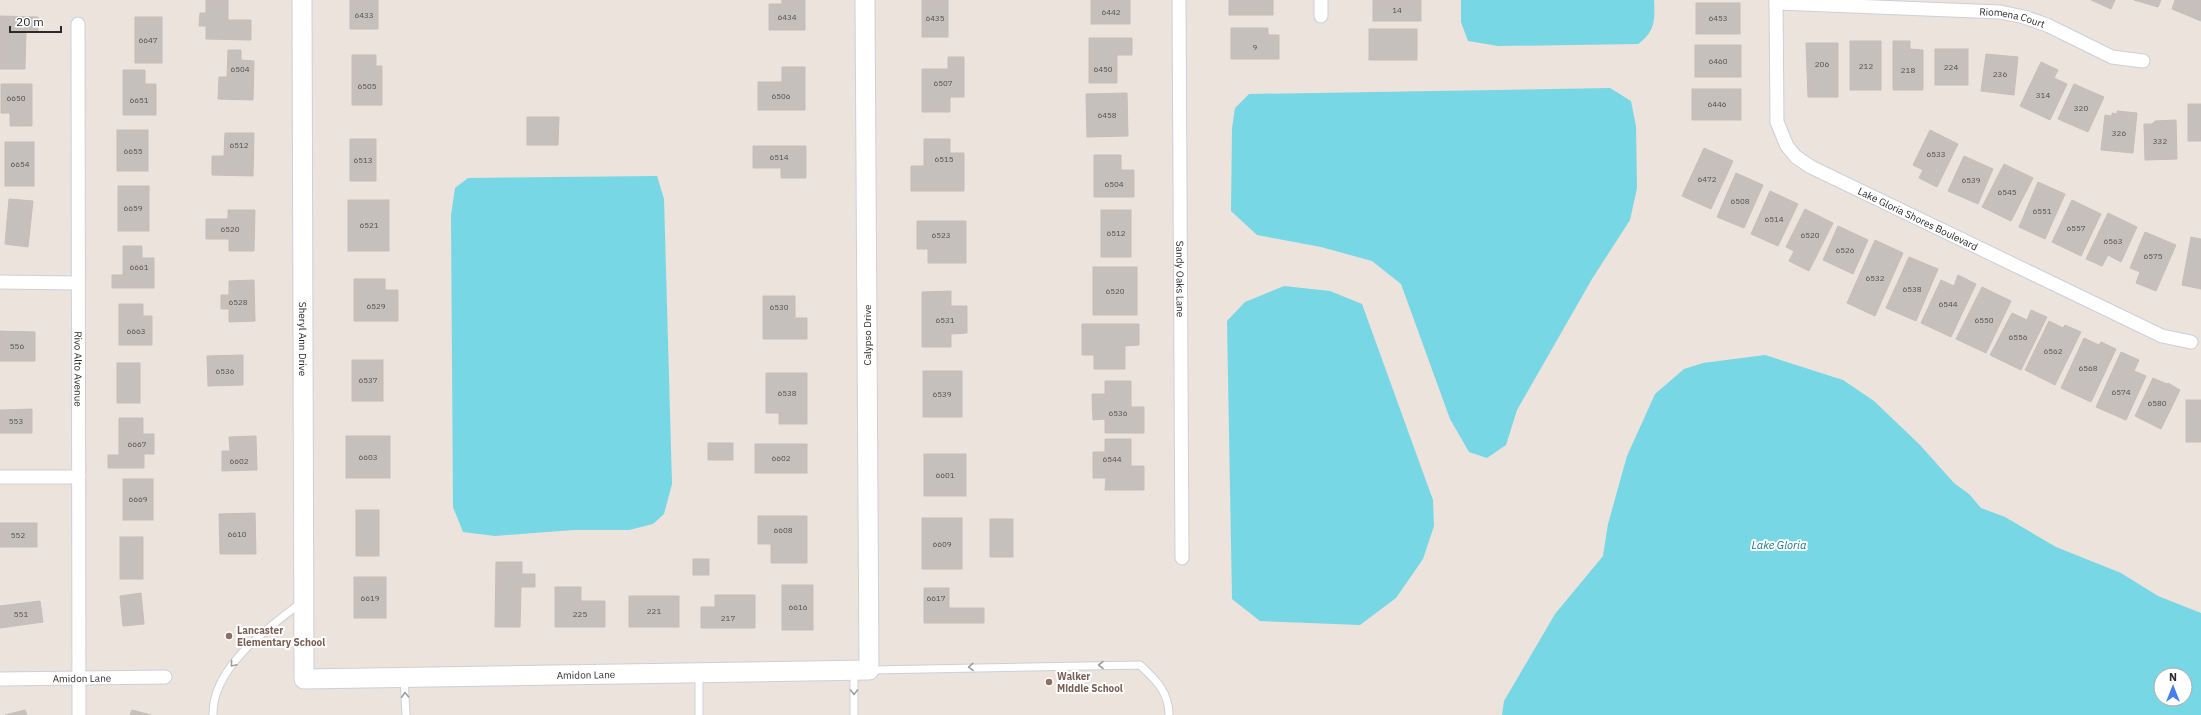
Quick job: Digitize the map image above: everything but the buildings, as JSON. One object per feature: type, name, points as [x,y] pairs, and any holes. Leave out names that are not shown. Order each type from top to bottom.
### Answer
[{"type":"street","name":"Sheryl Ann Drive","points":[[302,0],[304,679]]},
{"type":"street","name":"Calypso Drive","points":[[861,670],[865,0]]},
{"type":"street","name":"Sandy Oaks Lane","points":[[1179,0],[1182,558]]},
{"type":"street","points":[[1321,0],[1321,16]]},
{"type":"street","name":"Riomena Court","points":[[1776,2],[2000,12],[2024,17],[2047,25],[2112,57],[2144,60]]},
{"type":"street","name":"Lake Gloria Shores Boulevard","points":[[1776,2],[1777,122],[1787,146],[1796,157],[1811,167],[2162,336],[2190,342]]},
{"type":"street","name":"Rivo Alto Avenue","points":[[78,24],[79,715]]},
{"type":"street","points":[[0,282],[78,283]]},
{"type":"street","points":[[0,477],[79,477]]},
{"type":"street","name":"Amidon Lane","points":[[304,679],[861,670]]},
{"type":"street","name":"Amidon Lane","points":[[0,679],[165,677]]},
{"type":"lane","points":[[213,715],[213,700],[222,678],[235,662],[270,627],[304,600]]},
{"type":"lane","points":[[854,715],[861,670],[1140,665],[1163,688],[1168,704],[1168,715]]},
{"type":"lane","points":[[699,672],[699,715]]},
{"type":"lane","points":[[404,677],[406,715]]},
{"type":"water","points":[[1461,0],[1654,0],[1654,20],[1648,35],[1638,44],[1498,46],[1468,41],[1461,22]]},
{"type":"water","points":[[1610,88],[1631,101],[1636,126],[1637,188],[1630,220],[1592,279],[1517,410],[1506,445],[1487,458],[1469,452],[1450,419],[1401,284],[1372,261],[1321,247],[1257,235],[1231,211],[1232,128],[1235,108],[1249,94]]},
{"type":"water","points":[[657,176],[664,199],[672,484],[664,514],[653,524],[629,530],[573,530],[495,536],[463,532],[453,507],[451,215],[455,188],[468,178]]},
{"type":"water","points":[[1284,286],[1330,291],[1362,304],[1433,500],[1434,526],[1423,559],[1396,598],[1360,625],[1260,621],[1232,599],[1227,321],[1245,302]]},
{"type":"water","name":"Lake Gloria","points":[[1765,355],[1843,380],[1874,401],[1920,445],[1954,483],[1969,494],[1981,508],[2005,517],[2056,547],[2121,573],[2158,596],[2201,613],[2201,715],[1502,715],[1504,701],[1555,614],[1603,556],[1608,524],[1627,456],[1655,394],[1684,369],[1703,363]]},
{"type":"place","name":"Lancaster Elementary School","points":[[229,636]]},
{"type":"place","name":"Walker Middle School","points":[[1049,682]]}]
